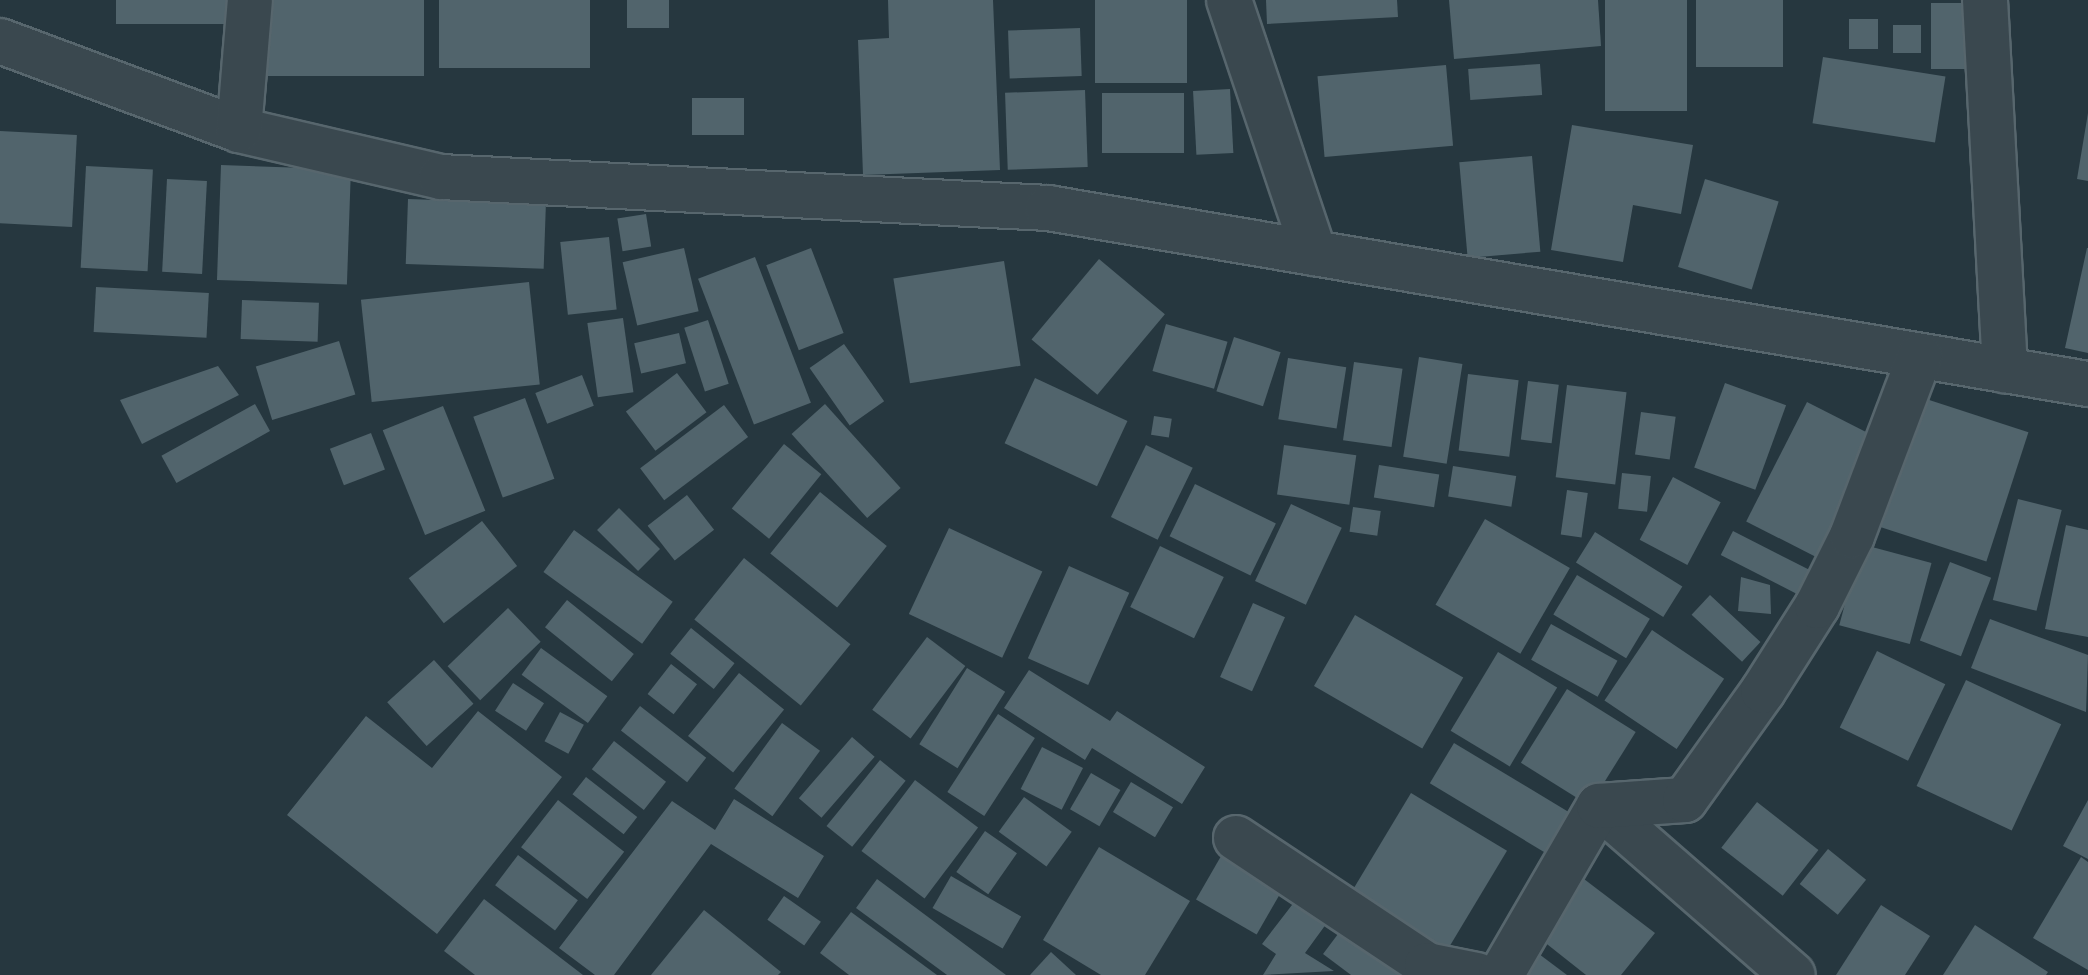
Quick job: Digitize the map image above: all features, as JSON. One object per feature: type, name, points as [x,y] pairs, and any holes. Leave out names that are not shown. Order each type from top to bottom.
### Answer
[{"type":"street","points":[[239,130],[250,0]]},
{"type":"street","points":[[1229,0],[1314,253]]},
{"type":"street","points":[[1985,0],[2005,370]]},
{"type":"street","points":[[0,41],[239,130],[441,177],[1048,208],[2088,384]]},
{"type":"street","points":[[1599,806],[1685,800],[1746,715],[1817,606],[1852,536],[1920,356]]},
{"type":"street","points":[[1501,975],[1599,806]]},
{"type":"street","points":[[1599,806],[1793,975]]},
{"type":"street","points":[[1236,838],[1427,965],[1477,975]]},
{"type":"building","points":[[116,0],[229,0],[229,24],[116,24]]},
{"type":"building","points":[[267,0],[424,0],[424,76],[267,76]]},
{"type":"building","points":[[439,0],[590,0],[590,68],[439,68]]},
{"type":"building","points":[[627,0],[669,0],[669,28],[627,28]]},
{"type":"building","points":[[888,0],[993,0],[1000,170],[863,175],[858,40],[889,38]]},
{"type":"building","points":[[1095,0],[1187,0],[1187,83],[1095,83]]},
{"type":"building","points":[[1266,0],[1397,0],[1398,17],[1267,24]]},
{"type":"building","points":[[1449,0],[1598,0],[1601,46],[1454,59]]},
{"type":"building","points":[[1605,0],[1687,0],[1687,111],[1605,111]]},
{"type":"building","points":[[1696,0],[1783,0],[1783,67],[1696,67]]},
{"type":"building","points":[[1931,3],[1970,3],[1970,69],[1931,69]]},
{"type":"building","points":[[1849,19],[1878,19],[1878,49],[1849,49]]},
{"type":"building","points":[[1893,25],[1921,25],[1921,53],[1893,53]]},
{"type":"building","points":[[1080,28],[1082,76],[1010,78],[1008,31]]},
{"type":"building","points":[[1823,57],[1945,76],[1935,143],[1813,123]]},
{"type":"building","points":[[1540,64],[1542,95],[1470,100],[1468,69]]},
{"type":"building","points":[[1446,65],[1453,146],[1325,157],[1317,76]]},
{"type":"building","points":[[1230,89],[1233,153],[1196,155],[1193,91]]},
{"type":"building","points":[[1085,90],[1088,167],[1008,170],[1005,93]]},
{"type":"building","points":[[1102,93],[1184,93],[1184,153],[1102,153]]},
{"type":"building","points":[[692,98],[744,98],[744,135],[692,135]]},
{"type":"building","points":[[2088,113],[2088,181],[2077,179]]},
{"type":"building","points":[[1572,125],[1693,145],[1681,214],[1633,205],[1623,262],[1551,250]]},
{"type":"building","points":[[0,131],[77,135],[72,227],[0,223]]},
{"type":"building","points":[[1532,156],[1540,252],[1468,258],[1459,162]]},
{"type":"building","points":[[221,165],[351,170],[347,284],[217,280]]},
{"type":"building","points":[[86,166],[153,170],[148,271],[81,268]]},
{"type":"building","points":[[167,179],[207,181],[202,274],[162,272]]},
{"type":"building","points":[[1705,179],[1779,202],[1752,289],[1678,267]]},
{"type":"building","points":[[408,199],[546,204],[544,269],[406,264]]},
{"type":"building","points":[[646,214],[651,247],[623,251],[617,219]]},
{"type":"building","points":[[609,237],[617,310],[568,315],[560,242]]},
{"type":"building","points":[[684,248],[699,311],[637,326],[623,262]]},
{"type":"building","points":[[811,248],[844,333],[799,350],[766,265]]},
{"type":"building","points":[[2088,248],[2088,353],[2065,348]]},
{"type":"building","points":[[755,257],[811,403],[754,424],[698,279]]},
{"type":"building","points":[[1099,259],[1165,314],[1097,395],[1032,339]]},
{"type":"building","points":[[1004,261],[1021,366],[910,383],[893,279]]},
{"type":"building","points":[[529,282],[540,384],[372,402],[361,300]]},
{"type":"building","points":[[96,287],[209,293],[206,338],[94,332]]},
{"type":"building","points":[[242,300],[319,303],[318,342],[241,339]]},
{"type":"building","points":[[623,318],[633,392],[598,397],[587,323]]},
{"type":"building","points":[[708,320],[729,384],[705,391],[684,328]]},
{"type":"building","points":[[1166,324],[1228,342],[1214,389],[1152,371]]},
{"type":"building","points":[[679,333],[686,363],[641,374],[634,343]]},
{"type":"building","points":[[1234,337],[1281,352],[1263,406],[1216,391]]},
{"type":"building","points":[[339,341],[355,395],[272,420],[256,366]]},
{"type":"building","points":[[844,344],[884,401],[850,425],[810,368]]},
{"type":"building","points":[[1419,357],[1462,364],[1447,464],[1403,457]]},
{"type":"building","points":[[1288,358],[1346,367],[1337,428],[1278,419]]},
{"type":"building","points":[[1354,362],[1403,369],[1392,447],[1343,440]]},
{"type":"building","points":[[218,366],[239,395],[142,444],[120,400]]},
{"type":"building","points":[[677,373],[706,412],[655,451],[626,412]]},
{"type":"building","points":[[1468,374],[1519,380],[1509,457],[1459,450]]},
{"type":"building","points":[[582,375],[594,406],[547,424],[535,393]]},
{"type":"building","points":[[1035,378],[1127,421],[1097,486],[1005,443]]},
{"type":"building","points":[[1528,381],[1559,385],[1552,443],[1521,440]]},
{"type":"building","points":[[1725,383],[1786,405],[1755,490],[1694,468]]},
{"type":"building","points":[[1567,385],[1627,392],[1615,485],[1556,477]]},
{"type":"building","points":[[1920,397],[2028,432],[1986,562],[1878,526]]},
{"type":"building","points":[[525,398],[554,479],[503,498],[473,417]]},
{"type":"building","points":[[1807,402],[1883,441],[1822,560],[1746,521]]},
{"type":"building","points":[[255,404],[270,431],[176,483],[161,456]]},
{"type":"building","points":[[825,404],[901,488],[867,518],[792,434]]},
{"type":"building","points":[[724,405],[748,437],[664,500],[640,468]]},
{"type":"building","points":[[443,406],[485,511],[425,535],[383,430]]},
{"type":"building","points":[[1641,412],[1676,417],[1670,459],[1635,455]]},
{"type":"building","points":[[1154,416],[1172,419],[1169,438],[1151,435]]},
{"type":"building","points":[[371,433],[385,469],[344,485],[330,449]]},
{"type":"building","points":[[784,444],[821,474],[769,539],[732,509]]},
{"type":"building","points":[[1146,445],[1193,468],[1158,540],[1111,517]]},
{"type":"building","points":[[1284,445],[1356,455],[1349,505],[1277,495]]},
{"type":"building","points":[[1379,465],[1439,475],[1434,507],[1374,498]]},
{"type":"building","points":[[1453,466],[1516,476],[1511,507],[1448,497]]},
{"type":"building","points":[[1622,473],[1651,476],[1647,512],[1618,509]]},
{"type":"building","points":[[1673,477],[1721,502],[1687,565],[1640,540]]},
{"type":"building","points":[[1195,484],[1276,523],[1250,576],[1170,536]]},
{"type":"building","points":[[1567,490],[1588,493],[1582,537],[1561,535]]},
{"type":"building","points":[[820,492],[887,546],[837,608],[770,553]]},
{"type":"building","points":[[687,495],[714,530],[675,560],[648,526]]},
{"type":"building","points":[[2018,499],[2062,510],[2037,611],[1993,600]]},
{"type":"building","points":[[1291,504],[1342,528],[1306,605],[1255,581]]},
{"type":"building","points":[[1353,507],[1381,511],[1377,536],[1350,532]]},
{"type":"building","points":[[619,508],[660,549],[638,571],[597,530]]},
{"type":"building","points":[[1485,519],[1570,568],[1520,654],[1436,605]]},
{"type":"building","points":[[482,521],[517,566],[444,623],[409,578]]},
{"type":"building","points":[[2066,525],[2088,530],[2088,637],[2045,629]]},
{"type":"building","points":[[949,528],[1042,572],[1002,658],[909,614]]},
{"type":"building","points":[[574,530],[673,602],[642,644],[543,572]]},
{"type":"building","points":[[1733,531],[1809,570],[1796,594],[1721,555]]},
{"type":"building","points":[[1595,532],[1682,587],[1663,617],[1576,563]]},
{"type":"building","points":[[1861,544],[1932,563],[1910,644],[1839,625]]},
{"type":"building","points":[[1160,546],[1224,577],[1194,638],[1130,607]]},
{"type":"building","points":[[744,558],[850,644],[801,706],[694,619]]},
{"type":"building","points":[[1950,562],[1991,578],[1961,656],[1920,640]]},
{"type":"building","points":[[1069,566],[1129,593],[1088,685],[1028,658]]},
{"type":"building","points":[[1577,575],[1650,619],[1626,658],[1553,614]]},
{"type":"building","points":[[1741,577],[1770,585],[1771,614],[1738,611]]},
{"type":"building","points":[[1710,595],[1760,642],[1742,662],[1692,615]]},
{"type":"building","points":[[567,600],[634,654],[612,681],[545,627]]},
{"type":"building","points":[[1253,603],[1285,617],[1252,691],[1220,677]]},
{"type":"building","points":[[508,608],[541,642],[480,700],[448,666]]},
{"type":"building","points":[[1355,615],[1463,678],[1422,749],[1314,686]]},
{"type":"building","points":[[1990,619],[2088,655],[2086,712],[1971,668]]},
{"type":"building","points":[[1551,624],[1617,661],[1598,697],[1531,660]]},
{"type":"building","points":[[691,628],[735,663],[714,689],[670,654]]},
{"type":"building","points":[[1652,630],[1724,679],[1677,749],[1604,700]]},
{"type":"building","points":[[927,637],[965,666],[911,739],[872,710]]},
{"type":"building","points":[[541,648],[607,696],[588,723],[522,675]]},
{"type":"building","points":[[1877,651],[1945,684],[1908,761],[1840,727]]},
{"type":"building","points":[[1498,652],[1557,688],[1510,766],[1451,731]]},
{"type":"building","points":[[434,660],[473,704],[427,746],[387,702]]},
{"type":"building","points":[[671,664],[697,684],[674,714],[648,694]]},
{"type":"building","points":[[967,668],[1005,692],[957,768],[919,744]]},
{"type":"building","points":[[1029,670],[1110,721],[1117,711],[1205,767],[1182,804],[1092,748],[1085,760],[1004,708]]},
{"type":"building","points":[[739,673],[784,710],[733,772],[688,736]]},
{"type":"building","points":[[1966,680],[2061,724],[2012,830],[1917,786]]},
{"type":"building","points":[[513,683],[544,703],[526,731],[495,711]]},
{"type":"building","points":[[1567,689],[1636,732],[1590,806],[1521,763]]},
{"type":"building","points":[[640,706],[706,758],[687,782],[621,730]]},
{"type":"building","points":[[478,711],[562,777],[437,934],[287,815],[366,716],[432,768]]},
{"type":"building","points":[[560,712],[584,725],[568,754],[545,741]]},
{"type":"building","points":[[998,714],[1035,738],[984,816],[947,792]]},
{"type":"building","points":[[782,723],[820,751],[772,816],[734,789]]},
{"type":"building","points":[[852,737],[875,757],[822,818],[799,798]]},
{"type":"building","points":[[614,741],[666,782],[644,810],[592,769]]},
{"type":"building","points":[[1454,743],[1576,816],[1552,856],[1430,783]]},
{"type":"building","points":[[1042,747],[1083,768],[1062,810],[1021,789]]},
{"type":"building","points":[[880,760],[906,781],[852,847],[827,826]]},
{"type":"building","points":[[1091,773],[1120,790],[1099,826],[1070,809]]},
{"type":"building","points":[[586,777],[637,817],[624,834],[572,794]]},
{"type":"building","points":[[915,780],[978,828],[925,899],[861,851]]},
{"type":"building","points":[[1131,782],[1173,807],[1155,837],[1113,812]]},
{"type":"building","points":[[1411,793],[1507,851],[1441,960],[1345,903]]},
{"type":"building","points":[[1024,797],[1072,832],[1046,866],[999,832]]},
{"type":"building","points":[[734,799],[824,856],[798,898],[711,844],[614,975],[595,975],[559,948],[672,801],[715,830]]},
{"type":"building","points":[[558,800],[624,852],[587,899],[521,847]]},
{"type":"building","points":[[2088,800],[2088,859],[2063,846]]},
{"type":"building","points":[[1757,802],[1818,850],[1783,896],[1721,848]]},
{"type":"building","points":[[985,831],[1017,853],[988,894],[956,872]]},
{"type":"building","points":[[1228,844],[1289,879],[1257,934],[1196,899]]},
{"type":"building","points":[[1099,847],[1190,901],[1145,975],[1101,975],[1043,940]]},
{"type":"building","points":[[1828,849],[1866,880],[1838,915],[1800,884]]},
{"type":"building","points":[[518,855],[578,900],[555,930],[495,885]]},
{"type":"building","points":[[2081,857],[2088,862],[2088,970],[2033,938]]},
{"type":"building","points":[[951,876],[1021,916],[1003,949],[932,908]]},
{"type":"building","points":[[877,879],[1006,975],[947,975],[856,908]]},
{"type":"building","points":[[1584,879],[1655,933],[1621,975],[1586,975],[1538,937]]},
{"type":"building","points":[[1302,892],[1332,916],[1305,953],[1334,971],[1263,975],[1276,954],[1262,944]]},
{"type":"building","points":[[784,896],[821,922],[804,946],[767,920]]},
{"type":"building","points":[[484,899],[583,975],[475,975],[444,951]]},
{"type":"building","points":[[1881,905],[1930,936],[1905,975],[1836,975]]},
{"type":"building","points":[[704,910],[781,972],[778,975],[651,975]]},
{"type":"building","points":[[851,912],[937,975],[849,975],[820,953]]},
{"type":"building","points":[[1350,918],[1406,975],[1351,975],[1323,954]]},
{"type":"building","points":[[1975,925],[2048,972],[2046,975],[1943,975]]},
{"type":"building","points":[[1051,952],[1076,975],[1030,975]]},
{"type":"building","points":[[1539,954],[1567,975],[1523,975]]}]
